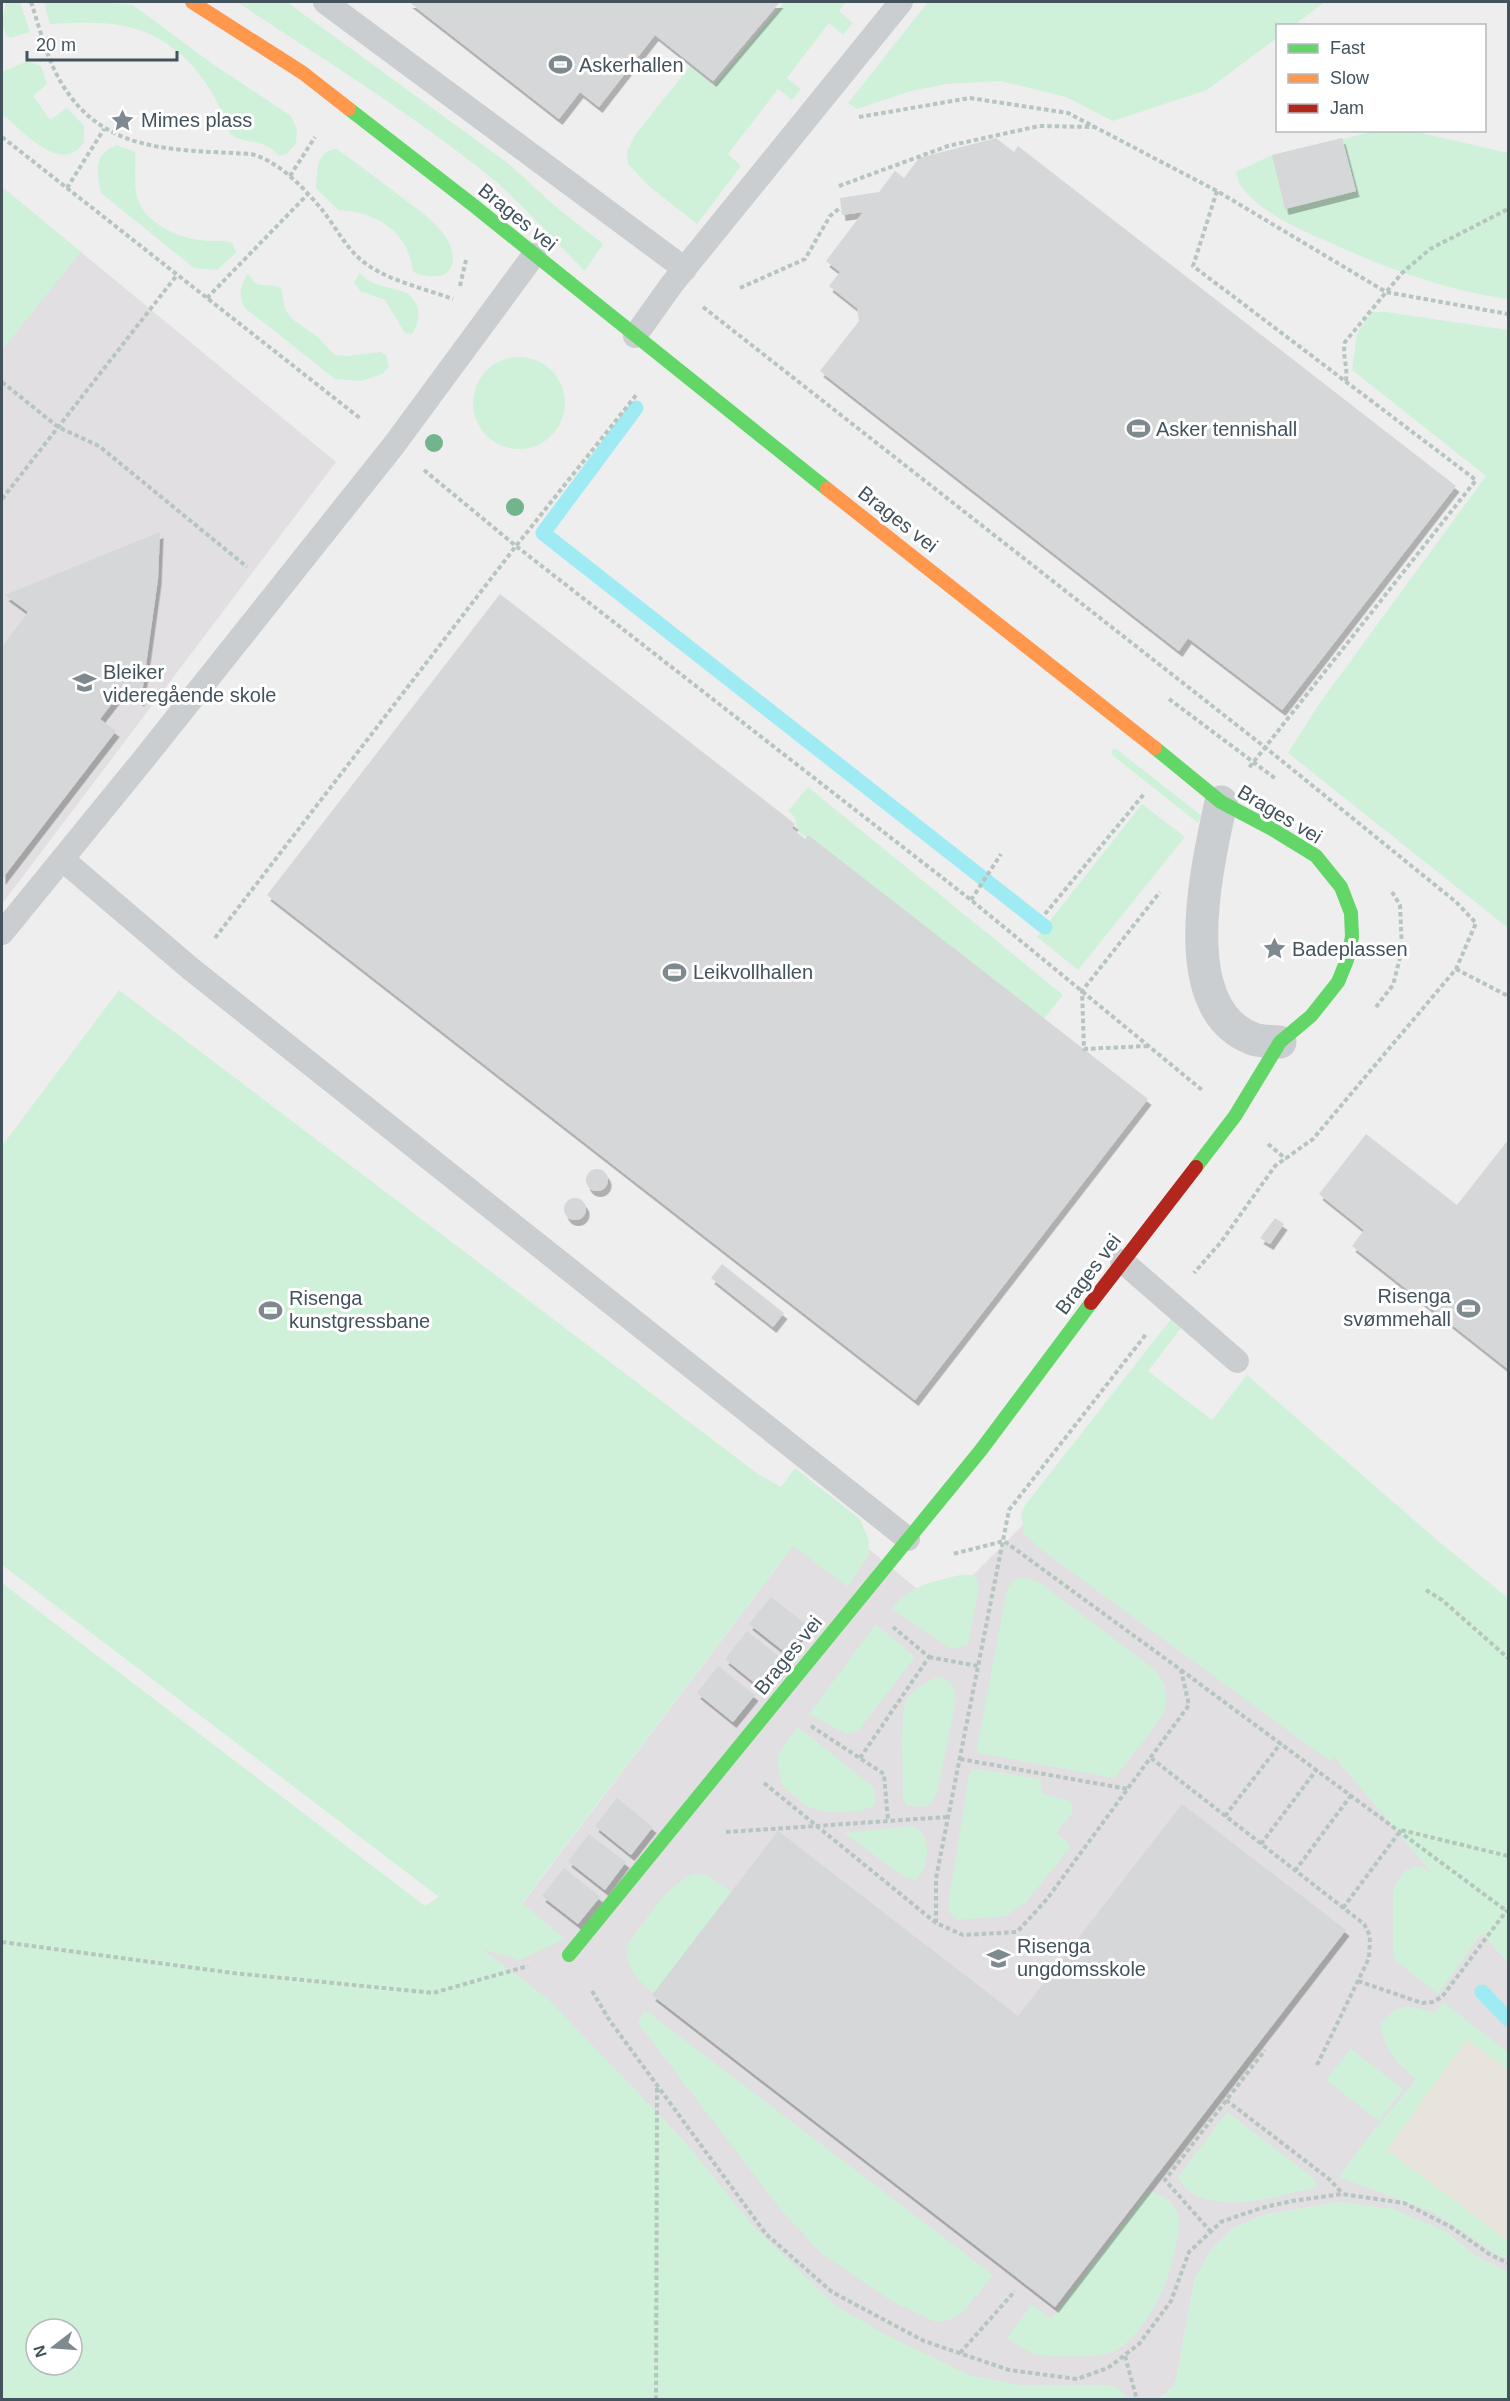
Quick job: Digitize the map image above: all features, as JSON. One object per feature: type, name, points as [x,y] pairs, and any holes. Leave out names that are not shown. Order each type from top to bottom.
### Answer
[{"type":"street","name":"Brages vei","points":[[192,2],[303,73],[1131,728],[1221,802],[1316,856],[1341,887],[1351,913],[1352,937],[1347,960],[1338,982],[1311,1016],[1280,1042],[1235,1116],[1122,1261],[981,1450],[569,1955]]},
{"type":"street","points":[[1221,802],[1203,914],[1202,954],[1206,977],[1216,1008],[1237,1031],[1254,1040],[1280,1042]]},
{"type":"lane","points":[[325,2],[678,276]]},
{"type":"lane","points":[[635,336],[678,276],[901,2]]},
{"type":"lane","points":[[2,933],[394,445],[534,255]]},
{"type":"lane","points":[[62,860],[191,969],[908,1539]]},
{"type":"lane","points":[[1122,1261],[1237,1361]]},
{"type":"path","points":[[31,2],[52,66],[65,90],[87,115],[104,129],[155,147],[251,153],[263,157],[290,177],[308,195],[358,258],[373,268],[455,300]]},
{"type":"path","points":[[807,118],[869,117],[970,98],[1068,113],[1217,191],[1386,292],[1509,314]]},
{"type":"path","points":[[839,186],[948,146],[1039,126],[1095,127]]},
{"type":"path","points":[[67,188],[104,129]]},
{"type":"path","points":[[290,177],[320,129]]},
{"type":"path","points":[[2,137],[361,419]]},
{"type":"path","points":[[1217,191],[1193,266],[1476,480],[1221,802]]},
{"type":"path","points":[[207,298],[308,195]]},
{"type":"path","points":[[740,288],[805,259],[830,216],[841,207]]},
{"type":"path","points":[[1346,381],[1347,369],[1342,355],[1345,342],[1402,273],[1430,249],[1509,209]]},
{"type":"path","points":[[2,499],[177,275]]},
{"type":"path","points":[[678,276],[705,309],[1266,748],[1456,902],[1476,923],[1456,969],[1313,1139],[1275,1167],[1221,1242],[1169,1302],[1114,1377],[1009,1510],[936,1878],[936,1923]]},
{"type":"path","points":[[191,969],[516,546],[705,309]]},
{"type":"path","points":[[2,382],[58,427],[99,446],[277,591]]},
{"type":"path","points":[[516,546],[971,900],[1286,1159]]},
{"type":"path","points":[[1162,694],[1277,780]]},
{"type":"path","points":[[1045,914],[1145,793]]},
{"type":"path","points":[[971,900],[1001,854]]},
{"type":"path","points":[[1374,1010],[1393,985],[1402,950],[1400,905],[1389,887]]},
{"type":"path","points":[[1149,1046],[1084,1049],[1082,991],[1161,890]]},
{"type":"path","points":[[1456,969],[1509,996]]},
{"type":"path","points":[[908,1539],[938,1558],[1004,1540]]},
{"type":"path","points":[[1004,1540],[1401,1830],[1508,1911],[1442,1996],[1432,2002],[1422,2003],[1358,1981]]},
{"type":"path","points":[[1426,1590],[1442,1600],[1509,1658]]},
{"type":"path","points":[[859,1599],[929,1657],[978,1666]]},
{"type":"path","points":[[860,1758],[929,1657]]},
{"type":"path","points":[[731,1756],[936,1923],[963,1935],[1017,1932],[1047,1899],[1189,1705],[1181,1670]]},
{"type":"path","points":[[775,1702],[884,1773],[888,1821]]},
{"type":"path","points":[[1225,1816],[1281,1743]]},
{"type":"path","points":[[1151,1758],[1364,1924],[1370,1936],[1369,1958],[1317,2065]]},
{"type":"path","points":[[960,1759],[1128,1789]]},
{"type":"path","points":[[1261,1844],[1317,1769]]},
{"type":"path","points":[[1295,1871],[1352,1794]]},
{"type":"path","points":[[665,1837],[948,1817]]},
{"type":"path","points":[[1401,1830],[1509,1856]]},
{"type":"path","points":[[1343,1908],[1401,1830]]},
{"type":"path","points":[[2,1942],[232,1973],[433,1993],[569,1955],[610,2021],[766,2234],[832,2292],[924,2341],[1009,2370],[1077,2379],[1107,2368],[1139,2344],[1172,2301],[1189,2252],[1221,2222],[1261,2208],[1342,2194],[1404,2203],[1451,2227],[1489,2254],[1509,2263]]},
{"type":"path","points":[[1211,2232],[1165,2180],[1264,2050]]},
{"type":"path","points":[[656,2400],[657,2086]]},
{"type":"path","points":[[1226,2100],[1329,2179],[1342,2194]]},
{"type":"path","points":[[960,2353],[1015,2291]]},
{"type":"path","points":[[1125,2356],[1137,2400]]},
{"type":"shaded area","name":"Bleiker videregående skole","points":[[2,187],[336,462],[2,904]]},
{"type":"shaded area","name":"Risenga ungdomsskole","points":[[825,1513],[916,1588],[973,1575],[1024,1524],[1335,1757],[1508,1963],[1508,2272],[1475,2256],[1445,2231],[1340,2202],[1263,2215],[1233,2228],[1212,2249],[1195,2278],[1175,2385],[1159,2399],[831,2399],[480,1948],[522,1904],[793,1546]]},
{"type":"green space","points":[[6,2],[20,2],[30,32],[10,38],[7,36],[2,25]]},
{"type":"green space","points":[[44,2],[99,2],[133,5],[210,62],[291,116],[297,130],[296,144],[286,154],[279,156],[267,146],[230,134],[215,98],[205,82],[180,54],[165,42],[148,33],[119,25],[50,24]]},
{"type":"green space","points":[[237,2],[287,2],[509,164],[555,206],[603,244],[585,271],[488,175],[427,129]]},
{"type":"green space","points":[[784,2],[846,2],[839,11],[853,23],[843,35],[829,23],[787,78],[801,89],[792,100],[778,89],[728,154],[741,166],[697,224],[650,187],[628,164],[627,151],[635,135],[690,66],[714,85]]},
{"type":"green space","points":[[928,2],[1324,2],[1295,24],[1276,24],[1276,39],[1207,90],[1113,121],[1066,97],[1001,81],[947,84],[911,91],[857,109],[848,103]]},
{"type":"green space","points":[[27,61],[41,66],[47,84],[33,96],[50,120],[67,108],[84,126],[84,142],[75,152],[65,155],[42,147],[2,114],[2,72]]},
{"type":"green space","points":[[1373,132],[1417,132],[1508,153],[1508,299],[1440,284],[1397,270],[1297,228],[1273,215],[1252,199],[1242,187],[1236,172],[1272,155]]},
{"type":"green space","points":[[117,145],[135,152],[136,194],[142,208],[155,222],[192,239],[233,243],[236,253],[217,270],[194,268],[101,193],[98,164],[103,154]]},
{"type":"green space","points":[[337,149],[420,211],[442,232],[453,253],[453,262],[445,274],[426,276],[413,272],[405,245],[388,226],[365,215],[338,210],[316,188],[321,158],[330,150]]},
{"type":"green space","points":[[2,187],[81,252],[2,350]]},
{"type":"green space","points":[[360,273],[364,278],[380,286],[410,295],[418,311],[417,323],[412,334],[405,333],[385,300],[360,291],[354,282]]},
{"type":"green space","points":[[248,274],[256,284],[281,287],[285,309],[292,319],[318,337],[335,355],[381,352],[386,355],[389,367],[382,374],[362,381],[335,379],[245,308],[241,300],[241,291]]},
{"type":"green space","points":[[1372,312],[1386,312],[1508,330],[1508,928],[1288,753],[1319,704],[1486,476],[1352,370],[1357,333]]},
{"type":"green space","points":[[519,357],[537,361],[551,371],[561,385],[565,403],[561,421],[551,435],[537,445],[519,449],[501,445],[487,435],[477,421],[473,403],[477,385],[487,371],[501,361]]},
{"type":"green space","points":[[1115,748],[1202,816],[1198,823],[1112,755],[1111,751]]},
{"type":"green space","points":[[808,787],[1063,995],[1041,1022],[798,831],[794,816],[788,811]]},
{"type":"green space","points":[[1142,804],[1185,837],[1078,970],[1037,937]]},
{"type":"green space","points":[[119,990],[758,1474],[781,1487],[795,1468],[860,1519],[869,1540],[869,1553],[848,1587],[793,1546],[522,1903],[565,1939],[519,1960],[482,1949],[548,1999],[687,2144],[753,2226],[836,2306],[883,2333],[969,2375],[1019,2385],[1109,2385],[1122,2391],[1127,2399],[2,2399],[2,1583],[425,1906],[439,1897],[2,1565],[2,1146]]},
{"type":"green space","points":[[1171,1319],[1181,1328],[1148,1371],[1212,1420],[1247,1375],[1437,1540],[1508,1598],[1508,1963],[1482,1932],[1438,1994],[1395,1960],[1393,1890],[1404,1871],[1419,1866],[1433,1874],[1333,1755],[1331,1762],[1043,1551],[1024,1534],[1021,1513],[1026,1504]]},
{"type":"green space","points":[[965,1574],[976,1577],[979,1587],[968,1645],[951,1649],[892,1609],[915,1589],[935,1581]]},
{"type":"green space","points":[[1019,1578],[1031,1579],[1040,1583],[1154,1669],[1163,1682],[1166,1697],[1162,1714],[1114,1778],[979,1753],[977,1748],[1007,1589],[1013,1581]]},
{"type":"green space","points":[[876,1624],[914,1656],[858,1731],[846,1734],[809,1714]]},
{"type":"green space","points":[[936,1677],[949,1681],[955,1691],[956,1700],[937,1793],[929,1805],[907,1806],[903,1799],[904,1707],[912,1693]]},
{"type":"green space","points":[[798,1727],[873,1787],[876,1799],[874,1806],[860,1811],[826,1812],[806,1806],[782,1785],[778,1755]]},
{"type":"green space","points":[[979,1769],[1040,1779],[1043,1794],[1071,1801],[1073,1812],[1056,1833],[1071,1846],[1026,1902],[1006,1916],[957,1920],[950,1913],[948,1904],[969,1776],[972,1770]]},
{"type":"green space","points":[[912,1826],[923,1836],[927,1852],[924,1868],[915,1880],[904,1877],[844,1833]]},
{"type":"green space","points":[[694,1874],[706,1875],[733,1893],[656,1995],[634,1974],[630,1967],[628,1944],[666,1894]]},
{"type":"green space","points":[[1443,2002],[1508,2052],[1508,2257],[1502,2258],[1435,2213],[1339,2177],[1369,2136],[1416,2080],[1392,2055],[1382,2033],[1381,2024],[1399,2008],[1411,2007],[1434,2013]]},
{"type":"green space","points":[[645,2010],[993,2275],[964,2311],[950,2320],[936,2322],[893,2302],[822,2254],[782,2211],[638,2023]]},
{"type":"green space","points":[[1351,2049],[1403,2089],[1379,2121],[1326,2080]]},
{"type":"green space","points":[[1227,2112],[1315,2179],[1317,2187],[1269,2198],[1235,2202],[1218,2202],[1202,2198],[1189,2191],[1178,2177]]},
{"type":"green space","points":[[1149,2190],[1165,2198],[1175,2208],[1179,2217],[1179,2230],[1169,2274],[1159,2299],[1144,2323],[1127,2343],[1117,2350],[1100,2355],[1053,2356],[1035,2354],[1007,2338],[1032,2304],[1051,2319]]},
{"type":"green space","points":[[1340,2202],[1393,2209],[1445,2231],[1475,2256],[1508,2272],[1508,2399],[1159,2399],[1175,2385],[1195,2278],[1212,2249],[1233,2228],[1263,2215]]},
{"type":"sand","points":[[1467,2039],[1508,2070],[1507,2240],[1387,2150]]},
{"type":"building","name":"Askerhallen","points":[[409,2],[780,2],[713,81],[655,35],[599,107],[580,92],[559,119]]},
{"type":"building","name":"Asker tennishall","points":[[996,138],[1014,152],[1018,146],[1456,486],[1282,710],[1188,638],[1179,651],[820,371],[859,321],[857,308],[829,286],[840,272],[826,261],[863,212],[842,215],[840,198],[879,192],[895,171],[904,178],[919,158]]},
{"type":"building","points":[[1342,138],[1356,191],[1285,209],[1272,155]]},
{"type":"building","points":[[160,532],[158,579],[141,701],[124,688],[100,719],[116,731],[2,879],[2,647],[28,612],[5,595]]},
{"type":"building","name":"Leikvollhallen","points":[[500,594],[795,824],[792,828],[805,839],[808,835],[1148,1099],[915,1400],[267,895]]},
{"type":"building","name":"Risenga svømmehall","points":[[1366,1134],[1457,1205],[1508,1140],[1508,1369],[1352,1246],[1364,1230],[1319,1194]]},
{"type":"building","points":[[597,1169],[605,1172],[608,1180],[605,1188],[597,1191],[589,1188],[586,1180],[589,1172]]},
{"type":"building","points":[[575,1198],[583,1201],[586,1209],[583,1217],[575,1220],[567,1217],[564,1209],[567,1201]]},
{"type":"building","points":[[1275,1218],[1284,1224],[1270,1244],[1260,1238]]},
{"type":"building","points":[[722,1264],[784,1313],[773,1327],[711,1278]]},
{"type":"building","points":[[771,1597],[807,1625],[786,1653],[749,1624]]},
{"type":"building","points":[[747,1631],[783,1660],[761,1688],[725,1659]]},
{"type":"building","points":[[718,1666],[755,1695],[733,1722],[697,1693]]},
{"type":"building","points":[[617,1798],[653,1827],[631,1855],[595,1826]]},
{"type":"building","points":[[1182,1804],[1346,1930],[1055,2307],[652,1995],[778,1831],[1018,2016]]},
{"type":"building","points":[[589,1834],[626,1862],[605,1890],[568,1861]]},
{"type":"building","points":[[564,1868],[600,1897],[578,1924],[542,1896]]},
{"type":"waterway","points":[[636,408],[543,533],[1045,927]]},
{"type":"waterway","points":[[1482,1992],[1508,2019]]},
{"type":"traffic: fast","points":[[349,109],[473,205],[827,489]]},
{"type":"traffic: fast","points":[[1155,748],[1221,802],[1316,856],[1341,887],[1351,913],[1352,937],[1347,960],[1338,982],[1311,1016],[1280,1042],[1235,1116],[1196,1167]]},
{"type":"traffic: fast","points":[[569,1955],[981,1450],[1091,1303]]},
{"type":"traffic: slow","points":[[192,2],[303,73],[349,109]]},
{"type":"traffic: slow","points":[[827,489],[1155,748]]},
{"type":"traffic: jam","points":[[1091,1303],[1196,1167]]},
{"type":"place","name":"Askerhallen","points":[[561,65]]},
{"type":"place","name":"Mimes plass","points":[[123,120]]},
{"type":"place","name":"Asker tennishall","points":[[1138,429]]},
{"type":"place","name":"Bleiker videregående skole","points":[[85,683]]},
{"type":"place","name":"Badeplassen","points":[[1274,949]]},
{"type":"place","name":"Leikvollhallen","points":[[675,972]]},
{"type":"place","name":"Risenga svømmehall","points":[[1469,1308]]},
{"type":"place","name":"Risenga kunstgressbane","points":[[271,1310]]},
{"type":"place","name":"Risenga ungdomsskole","points":[[999,1958]]}]
